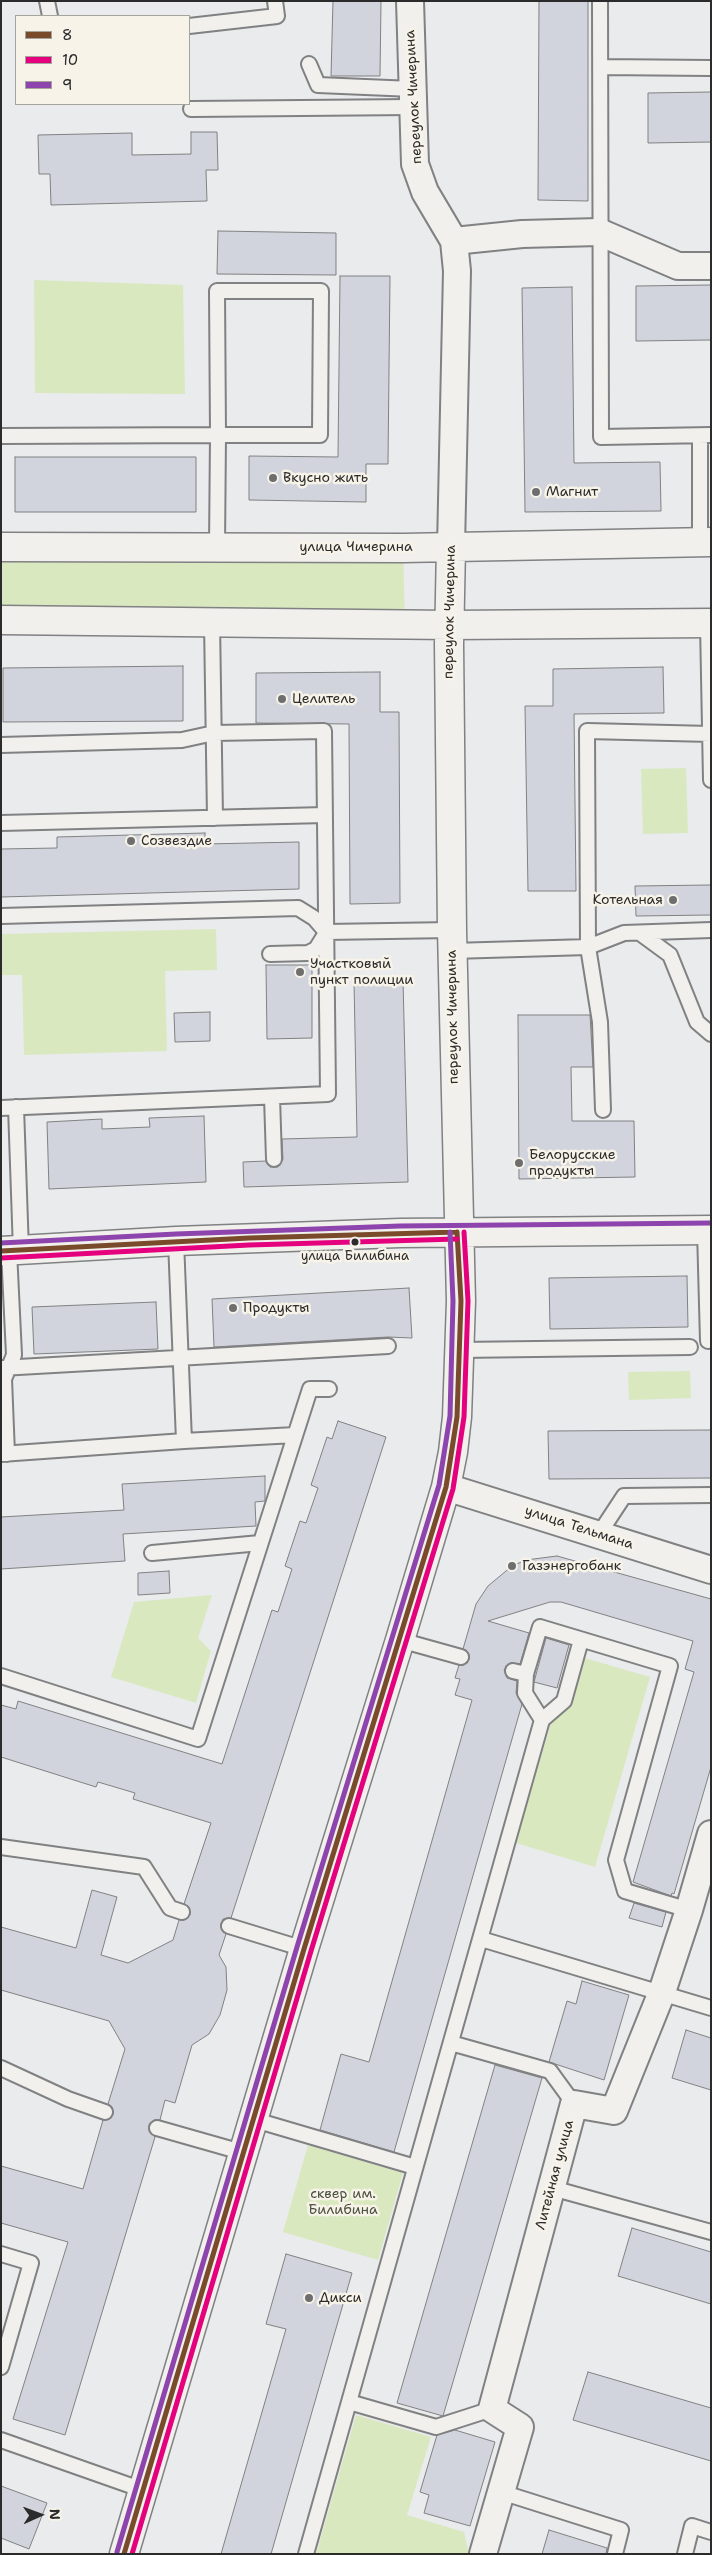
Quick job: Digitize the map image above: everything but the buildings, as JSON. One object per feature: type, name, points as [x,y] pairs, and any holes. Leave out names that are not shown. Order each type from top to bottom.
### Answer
[{"type":"street","name":"переулок Чичерина","points":[[410,1],[415,164],[425,192],[454,241],[458,271],[450,625],[452,941],[457,1232]]},
{"type":"street","points":[[454,241],[522,234],[599,232],[678,266],[711,266]]},
{"type":"street","name":"улица Чичерина","points":[[1,547],[451,547],[706,542]]},
{"type":"street","points":[[1,620],[450,625],[709,623]]},
{"type":"street","points":[[10,1251],[176,1241],[457,1232],[708,1230]]},
{"type":"street","points":[[124,2554],[255,2120],[304,1949],[446,1486],[456,1417],[459,1350],[461,1301],[457,1232]]},
{"type":"street","name":"улица Тельмана","points":[[446,1486],[711,1570]]},
{"type":"street","name":"Литейная улица","points":[[492,2409],[574,2104],[614,2111],[662,1992],[709,1851]]},
{"type":"street","points":[[483,2554],[520,2428],[492,2409]]},
{"type":"lane","points":[[47,1],[50,15]]},
{"type":"lane","points":[[190,26],[277,16],[275,1]]},
{"type":"lane","points":[[600,1],[599,232],[601,437],[706,436],[706,542]]},
{"type":"lane","points":[[309,64],[318,85],[412,98]]},
{"type":"lane","points":[[600,67],[711,68]]},
{"type":"lane","points":[[191,109],[412,98]]},
{"type":"lane","points":[[1,436],[218,435],[320,435],[321,291],[217,291],[218,435],[217,547]]},
{"type":"lane","points":[[212,622],[215,818]]},
{"type":"lane","points":[[709,623],[711,780]]},
{"type":"lane","points":[[1,744],[182,740],[214,733],[324,731],[328,1094],[1,1108]]},
{"type":"lane","points":[[603,1110],[600,1022],[588,947],[587,731],[710,734]]},
{"type":"lane","points":[[1,822],[325,815]]},
{"type":"lane","points":[[1,916],[298,908],[314,918],[326,932],[452,941],[588,947],[624,933],[711,930]]},
{"type":"lane","points":[[270,954],[308,953],[316,949],[326,932]]},
{"type":"lane","points":[[640,933],[670,955],[697,1022],[711,1034]]},
{"type":"lane","points":[[272,1096],[274,1159]]},
{"type":"lane","points":[[16,1107],[10,1251],[14,1356],[5,1367],[4,1454],[295,1435]]},
{"type":"lane","points":[[708,1230],[710,1342]]},
{"type":"lane","points":[[176,1241],[184,1441]]},
{"type":"lane","points":[[5,1367],[388,1346]]},
{"type":"lane","points":[[459,1350],[690,1347]]},
{"type":"lane","points":[[1,1676],[198,1739],[310,1389],[330,1388]]},
{"type":"lane","points":[[599,1534],[624,1496],[711,1495]]},
{"type":"lane","points":[[152,1553],[260,1544]]},
{"type":"lane","points":[[542,1720],[525,1693],[519,1673],[540,1627],[670,1666],[616,1860],[625,1891],[689,1910]]},
{"type":"lane","points":[[400,1640],[461,1657]]},
{"type":"lane","points":[[306,2554],[542,1720],[564,1700],[582,1640]]},
{"type":"lane","points":[[1,1847],[144,1867],[170,1908],[182,1912]]},
{"type":"lane","points":[[229,1926],[304,1949]]},
{"type":"lane","points":[[481,1939],[711,2008]]},
{"type":"lane","points":[[451,2043],[550,2071],[574,2104]]},
{"type":"lane","points":[[1,2068],[68,2099],[106,2112]]},
{"type":"lane","points":[[255,2120],[415,2167]]},
{"type":"lane","points":[[158,2128],[245,2153]]},
{"type":"lane","points":[[552,2188],[711,2232]]},
{"type":"lane","points":[[1,2254],[31,2262],[1,2367]]},
{"type":"lane","points":[[349,2402],[436,2427],[492,2409]]},
{"type":"lane","points":[[1,2440],[143,2490]]},
{"type":"lane","points":[[501,2492],[621,2530],[615,2554]]},
{"type":"lane","points":[[685,2554],[692,2526],[711,2532]]},
{"type":"green space","points":[[34,280],[183,285],[185,394],[35,393]]},
{"type":"green space","points":[[1,546],[403,548],[405,624],[1,620]]},
{"type":"green space","points":[[686,768],[688,833],[643,834],[641,769]]},
{"type":"green space","points":[[216,929],[217,970],[165,971],[167,1051],[24,1055],[22,975],[1,975],[1,934]]},
{"type":"green space","points":[[690,1371],[691,1398],[629,1400],[628,1372]]},
{"type":"green space","points":[[212,1595],[198,1638],[211,1651],[196,1703],[111,1677],[134,1602]]},
{"type":"green space","points":[[571,1654],[650,1677],[595,1867],[516,1843]]},
{"type":"green space","name":"сквер им. Билибина","points":[[308,2145],[403,2173],[378,2260],[283,2232]]},
{"type":"green space","points":[[356,2415],[431,2437],[407,2515],[464,2532],[469,2554],[316,2554]]},
{"type":"transit line","name":"9","points":[[1,1243],[176,1234],[400,1226],[711,1223]]},
{"type":"transit line","name":"9","points":[[117,2552],[297,1947],[439,1485],[450,1416],[453,1301],[450,1232]]},
{"type":"transit line","name":"8","points":[[1,1251],[249,1238],[457,1232]]},
{"type":"transit line","name":"8","points":[[124,2554],[304,1949],[446,1487],[457,1417],[461,1301],[457,1232]]},
{"type":"transit line","name":"10","points":[[132,2554],[311,1951],[453,1489],[464,1417],[468,1301],[464,1232]]},
{"type":"transit line","name":"10","points":[[1,1258],[249,1245],[457,1239]]},
{"type":"place","name":"Вкусно жить","points":[[273,478]]},
{"type":"place","name":"Магнит","points":[[536,492]]},
{"type":"place","name":"Целитель","points":[[282,699]]},
{"type":"place","name":"Созвездие","points":[[131,841]]},
{"type":"place","name":"Котельная","points":[[673,900]]},
{"type":"place","name":"Участковый пункт полиции","points":[[300,972]]},
{"type":"place","name":"Белорусские продукты","points":[[519,1163]]},
{"type":"place","name":"улица Билибина","points":[[355,1242]]},
{"type":"place","name":"Продукты","points":[[233,1308]]},
{"type":"place","name":"Газэнергобанк","points":[[512,1566]]},
{"type":"place","name":"Дикси","points":[[309,2298]]}]
